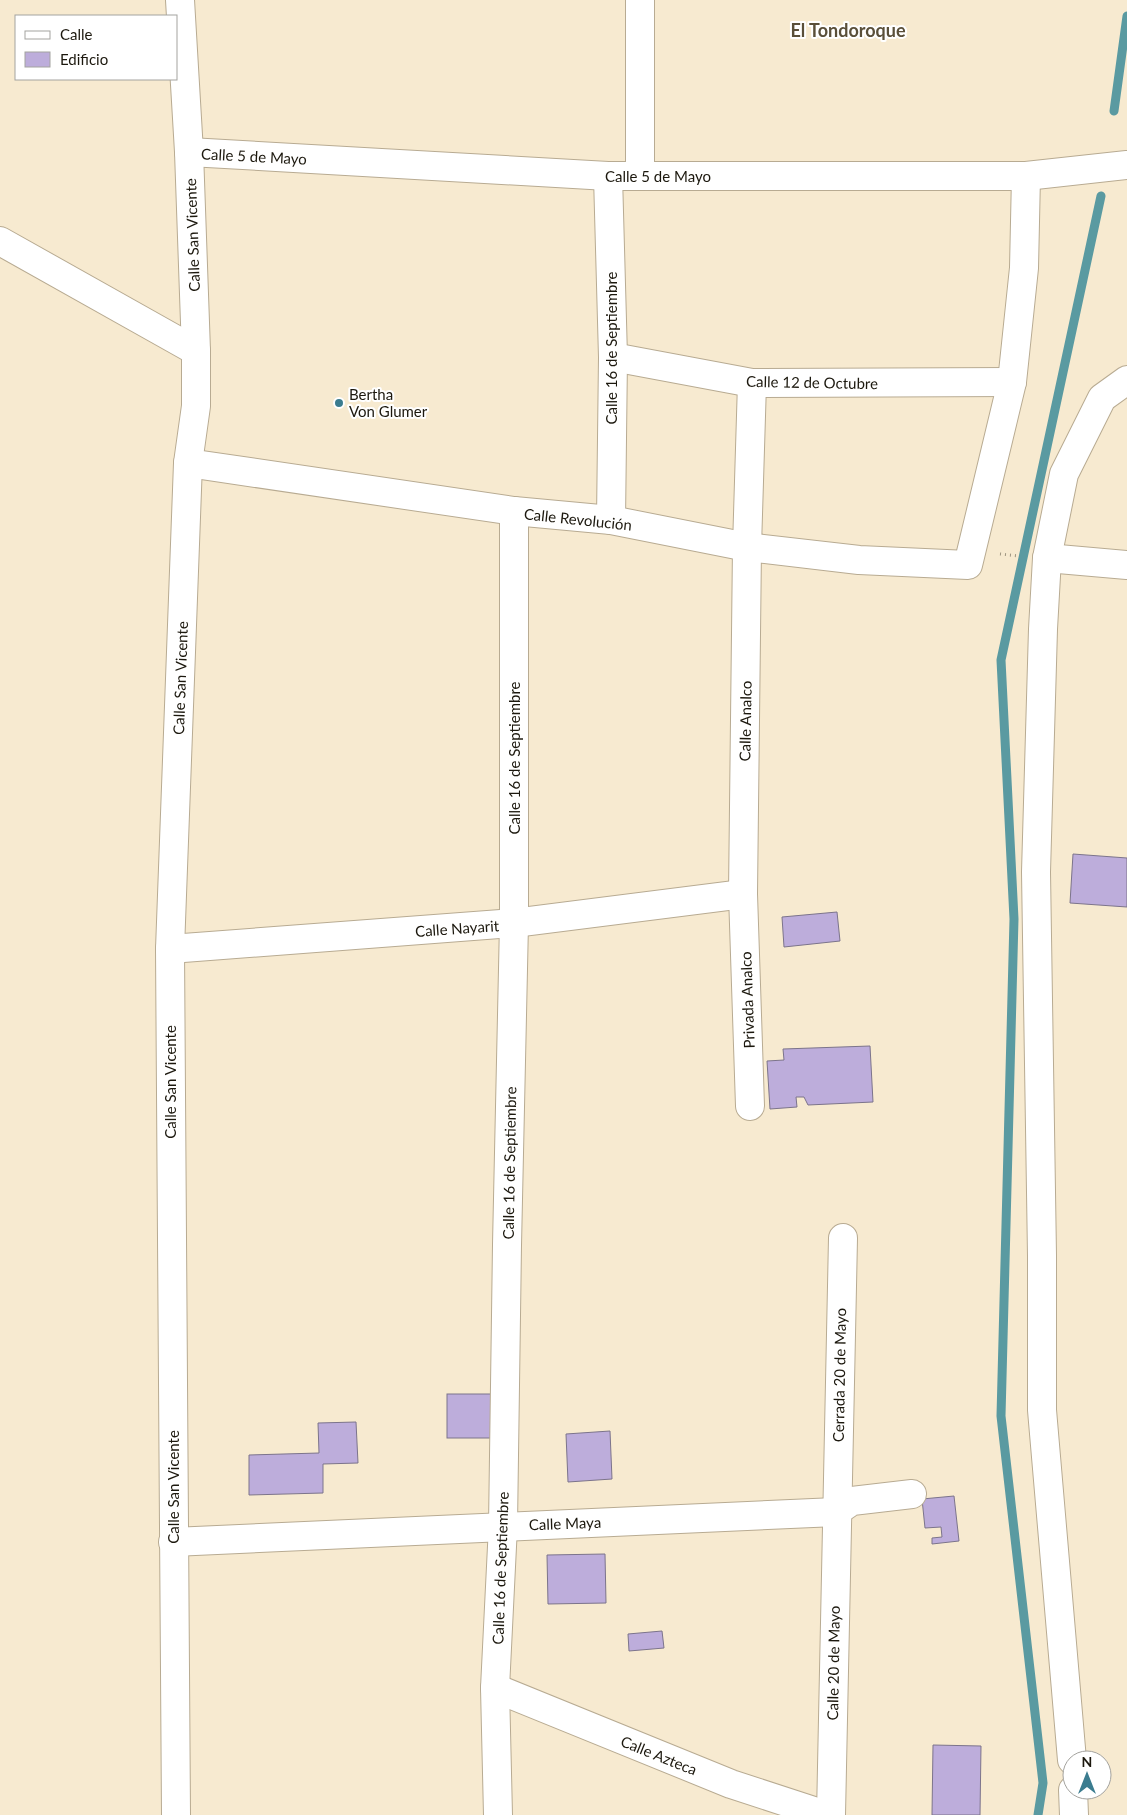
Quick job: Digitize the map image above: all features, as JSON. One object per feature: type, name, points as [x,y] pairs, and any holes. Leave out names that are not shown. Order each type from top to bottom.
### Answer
[{"type":"street","name":"Calle San Vicente","points":[[176,1815],[170,949],[188,463],[196,406],[196,351],[189,152],[180,0]]},
{"type":"street","points":[[640,0],[640,176]]},
{"type":"street","name":"Calle 5 de Mayo","points":[[189,152],[608,176],[1026,176],[1127,165]]},
{"type":"street","name":"Calle 16 de Septiembre","points":[[608,176],[613,357],[611,520]]},
{"type":"street","points":[[1012,382],[1024,268],[1026,176]]},
{"type":"street","points":[[0,241],[196,351]]},
{"type":"street","name":"Calle 12 de Octubre","points":[[613,357],[752,383],[1012,382]]},
{"type":"street","points":[[1071,1750],[1042,1410],[1042,1256],[1036,872],[1047,558],[1064,474],[1102,398],[1127,380]]},
{"type":"street","name":"Calle Revolución","points":[[188,463],[514,512],[611,520],[747,547],[859,560],[968,565],[1012,382]]},
{"type":"street","name":"Calle Analco","points":[[743,894],[747,547],[752,383]]},
{"type":"street","name":"Calle 16 de Septiembre","points":[[498,1815],[495,1688],[503,1526],[514,923],[514,512]]},
{"type":"street","points":[[1047,558],[1127,565]]},
{"type":"street","name":"Calle Nayarit","points":[[170,949],[514,923],[743,894]]},
{"type":"street","name":"Privada Analco","points":[[743,894],[750,1106]]},
{"type":"street","name":"Cerrada 20 de Mayo","points":[[836,1512],[843,1238]]},
{"type":"street","points":[[836,1512],[852,1501],[912,1494]]},
{"type":"street","name":"Calle Maya","points":[[173,1542],[836,1512]]},
{"type":"street","name":"Calle 20 de Mayo","points":[[831,1815],[836,1512]]},
{"type":"street","name":"Calle Azteca","points":[[495,1688],[731,1784],[826,1815]]},
{"type":"street","points":[[1073,1800],[1074,1815]]},
{"type":"building","points":[[1073,854],[1127,858],[1127,907],[1070,903]]},
{"type":"building","points":[[837,912],[840,941],[784,947],[782,917]]},
{"type":"building","points":[[870,1046],[873,1102],[808,1105],[804,1097],[796,1097],[797,1107],[770,1109],[767,1061],[784,1060],[783,1049]]},
{"type":"building","points":[[447,1394],[493,1394],[493,1438],[447,1438]]},
{"type":"building","points":[[356,1422],[358,1463],[323,1464],[323,1493],[249,1495],[249,1455],[319,1453],[318,1423]]},
{"type":"building","points":[[610,1431],[612,1479],[568,1482],[566,1434]]},
{"type":"building","points":[[954,1496],[959,1541],[932,1544],[932,1538],[942,1537],[941,1527],[925,1528],[922,1499]]},
{"type":"building","points":[[605,1554],[606,1603],[548,1604],[547,1555]]},
{"type":"building","points":[[662,1631],[664,1648],[629,1651],[628,1634]]},
{"type":"building","points":[[933,1745],[981,1746],[980,1815],[932,1815]]},
{"type":"waterway","points":[[1114,111],[1127,16]]},
{"type":"waterway","points":[[1038,1815],[1043,1783],[1001,1416],[1014,919],[1001,660],[1101,196]]},
{"type":"place","name":"Bertha Von Glumer","points":[[339,403]]},
{"type":"district","name":"El Tondoroque","points":[[848,30]]}]
